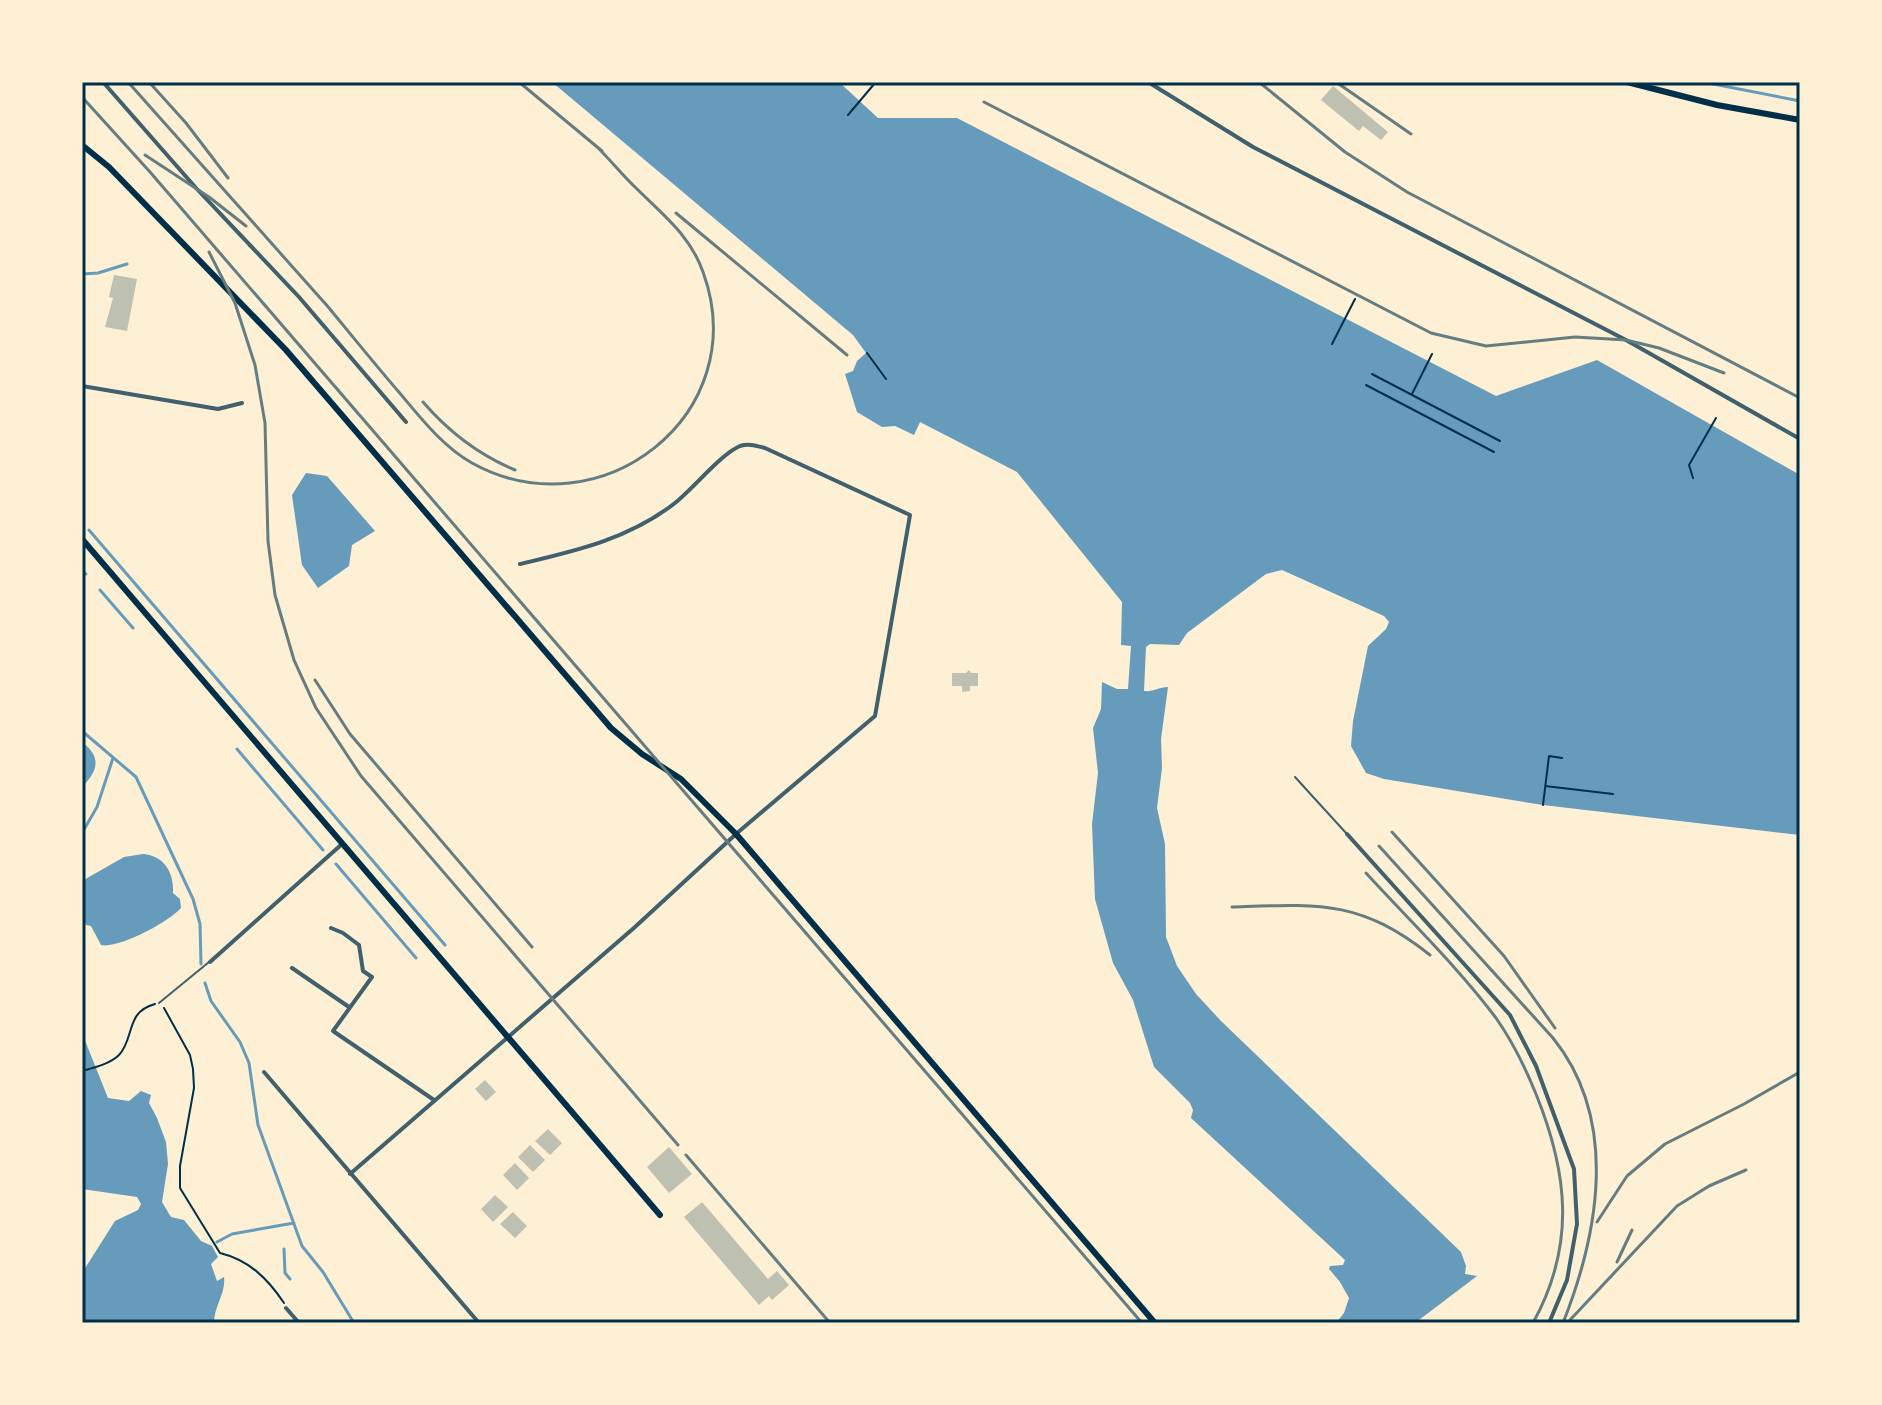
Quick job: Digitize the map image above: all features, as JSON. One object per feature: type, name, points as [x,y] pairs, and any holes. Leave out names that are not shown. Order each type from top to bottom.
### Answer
[{"type":"main road","points":[[1627,82],[1717,105],[1800,120]]},
{"type":"main road","points":[[82,145],[109,167],[276,340],[611,728],[642,754],[681,779],[736,834],[1155,1323]]},
{"type":"main road","points":[[82,539],[660,1215]]},
{"type":"street","points":[[103,82],[196,188],[299,297],[406,422]]},
{"type":"street","points":[[1148,82],[1253,147],[1613,333],[1800,439]]},
{"type":"street","points":[[82,386],[218,409],[242,403]]},
{"type":"street","points":[[350,1174],[635,927],[736,834],[875,716],[910,515],[765,448],[746,445],[734,450],[676,503],[641,525],[595,545],[520,564]]},
{"type":"street","points":[[1347,834],[1510,1015],[1536,1066],[1574,1169],[1577,1224],[1567,1280],[1549,1323]]},
{"type":"street","points":[[210,962],[342,844]]},
{"type":"street","points":[[331,928],[359,945],[363,971],[372,977],[333,1031],[434,1100]]},
{"type":"street","points":[[292,968],[349,1008]]},
{"type":"street","points":[[264,1072],[479,1323]]},
{"type":"street","points":[[286,1308],[299,1323]]},
{"type":"lane","points":[[1295,777],[1347,834]]},
{"type":"lane","points":[[159,1003],[210,962]]},
{"type":"path","points":[[848,115],[875,83]]},
{"type":"path","points":[[1332,344],[1355,299]]},
{"type":"path","points":[[867,353],[886,379]]},
{"type":"path","points":[[1412,395],[1432,354]]},
{"type":"path","points":[[1372,374],[1500,441]]},
{"type":"path","points":[[1366,385],[1494,452]]},
{"type":"path","points":[[1693,478],[1689,465],[1716,418]]},
{"type":"path","points":[[1543,805],[1549,756],[1562,758]]},
{"type":"path","points":[[1545,786],[1613,794]]},
{"type":"path","points":[[82,1071],[119,1055],[135,1017],[144,1008],[159,1003],[168,1012],[190,1055],[194,1088],[180,1166],[180,1188],[220,1253],[241,1258],[255,1269],[283,1300],[286,1308]]},
{"type":"water","points":[[552,82],[839,82],[878,118],[957,118],[1496,396],[1597,360],[1800,475],[1800,835],[1543,805],[1384,779],[1366,773],[1351,746],[1353,721],[1368,646],[1389,622],[1384,616],[1282,570],[1266,574],[1187,633],[1179,645],[1150,644],[1146,647],[1144,691],[1168,687],[1157,808],[1165,844],[1166,937],[1177,966],[1196,994],[1221,1021],[1461,1252],[1466,1266],[1465,1274],[1477,1276],[1415,1323],[1336,1323],[1344,1313],[1349,1298],[1329,1269],[1330,1266],[1343,1265],[1345,1260],[1191,1118],[1193,1110],[1190,1103],[1154,1067],[1133,1000],[1113,963],[1095,899],[1092,824],[1098,773],[1093,728],[1101,709],[1102,682],[1117,689],[1128,689],[1131,646],[1121,645],[1122,602],[1017,472],[920,422],[914,435],[895,426],[882,427],[857,412],[845,374],[853,371],[857,361],[866,353],[853,335]]},
{"type":"water","points":[[306,473],[327,476],[375,531],[352,545],[349,566],[318,588],[302,565],[292,495]]},
{"type":"water","points":[[82,742],[93,753],[96,764],[82,787]]},
{"type":"water","points":[[143,854],[157,858],[167,867],[173,893],[180,899],[181,908],[143,933],[119,943],[101,945],[91,926],[82,924],[82,881],[124,857]]},
{"type":"water","points":[[82,1033],[108,1098],[129,1101],[141,1091],[151,1095],[149,1103],[166,1142],[168,1164],[162,1202],[171,1217],[184,1220],[201,1241],[212,1246],[218,1257],[211,1264],[217,1281],[224,1277],[214,1323],[82,1323],[82,1273],[115,1221],[138,1210],[141,1204],[137,1197],[82,1189]]},
{"type":"building","points":[[1333,86],[1388,132],[1381,140],[1363,126],[1359,131],[1321,100]]},
{"type":"building","points":[[114,275],[137,279],[127,331],[105,327],[113,298],[109,297]]},
{"type":"building","points":[[969,670],[978,673],[978,686],[970,686],[970,691],[962,692],[962,686],[952,686],[952,673],[966,673]]},
{"type":"building","points":[[485,1080],[496,1092],[486,1101],[475,1089]]},
{"type":"building","points":[[548,1129],[562,1143],[550,1155],[535,1141]]},
{"type":"building","points":[[530,1145],[545,1160],[533,1172],[518,1157]]},
{"type":"building","points":[[669,1147],[692,1174],[669,1193],[647,1167]]},
{"type":"building","points":[[515,1163],[529,1178],[517,1190],[503,1175]]},
{"type":"building","points":[[495,1195],[508,1207],[493,1222],[481,1209]]},
{"type":"building","points":[[702,1202],[768,1279],[777,1271],[789,1285],[772,1300],[769,1296],[759,1305],[684,1217]]},
{"type":"building","points":[[513,1212],[527,1226],[515,1238],[500,1224]]},
{"type":"waterway","points":[[1703,82],[1800,101]]},
{"type":"waterway","points":[[82,274],[98,273],[127,264]]},
{"type":"waterway","points":[[89,530],[445,945]]},
{"type":"waterway","points":[[82,570],[86,574]]},
{"type":"waterway","points":[[100,590],[133,628]]},
{"type":"waterway","points":[[82,731],[136,777],[193,899],[200,924],[201,964]]},
{"type":"waterway","points":[[237,749],[323,850]]},
{"type":"waterway","points":[[82,833],[97,807],[113,758]]},
{"type":"waterway","points":[[336,864],[416,958]]},
{"type":"waterway","points":[[205,983],[211,1001],[240,1042],[249,1063],[258,1125],[302,1246],[323,1272],[354,1323]]},
{"type":"waterway","points":[[217,1242],[232,1234],[294,1223]]},
{"type":"waterway","points":[[284,1249],[285,1273],[290,1279]]},
{"type":"railway","points":[[128,82],[330,309]]},
{"type":"railway","points":[[149,82],[186,123],[228,178]]},
{"type":"railway","points":[[519,82],[602,151]]},
{"type":"railway","points":[[1259,82],[1345,152],[1407,192],[1800,398]]},
{"type":"railway","points":[[1336,82],[1411,134]]},
{"type":"railway","points":[[82,97],[1142,1323]]},
{"type":"railway","points":[[984,102],[1431,333],[1486,346],[1575,337],[1626,340],[1659,348],[1724,373]]},
{"type":"railway","points":[[324,302],[432,430],[472,463],[521,481],[569,483],[615,471],[655,447],[687,414],[707,372],[713,324],[703,272],[691,247],[675,226],[594,144]]},
{"type":"railway","points":[[145,155],[209,197],[246,226]]},
{"type":"railway","points":[[676,213],[847,355]]},
{"type":"railway","points":[[209,252],[235,303],[255,365],[265,423],[268,541],[275,595],[294,660],[316,708],[361,776],[678,1145]]},
{"type":"railway","points":[[423,402],[465,441],[515,470]]},
{"type":"railway","points":[[315,680],[350,734],[532,947]]},
{"type":"railway","points":[[1392,832],[1504,956],[1555,1028]]},
{"type":"railway","points":[[1379,846],[1553,1038],[1574,1070],[1587,1104],[1595,1140],[1596,1177],[1586,1252],[1563,1323]]},
{"type":"railway","points":[[1366,873],[1450,962],[1496,1018],[1518,1055],[1547,1123],[1555,1152],[1563,1209],[1556,1265],[1533,1323]]},
{"type":"railway","points":[[1232,907],[1314,906],[1359,914],[1381,923],[1430,955]]},
{"type":"railway","points":[[1597,1222],[1627,1176],[1665,1144],[1800,1072]]},
{"type":"railway","points":[[686,1155],[830,1323]]},
{"type":"railway","points":[[1570,1320],[1677,1206],[1709,1186],[1746,1170]]},
{"type":"railway","points":[[1617,1262],[1632,1230]]}]
